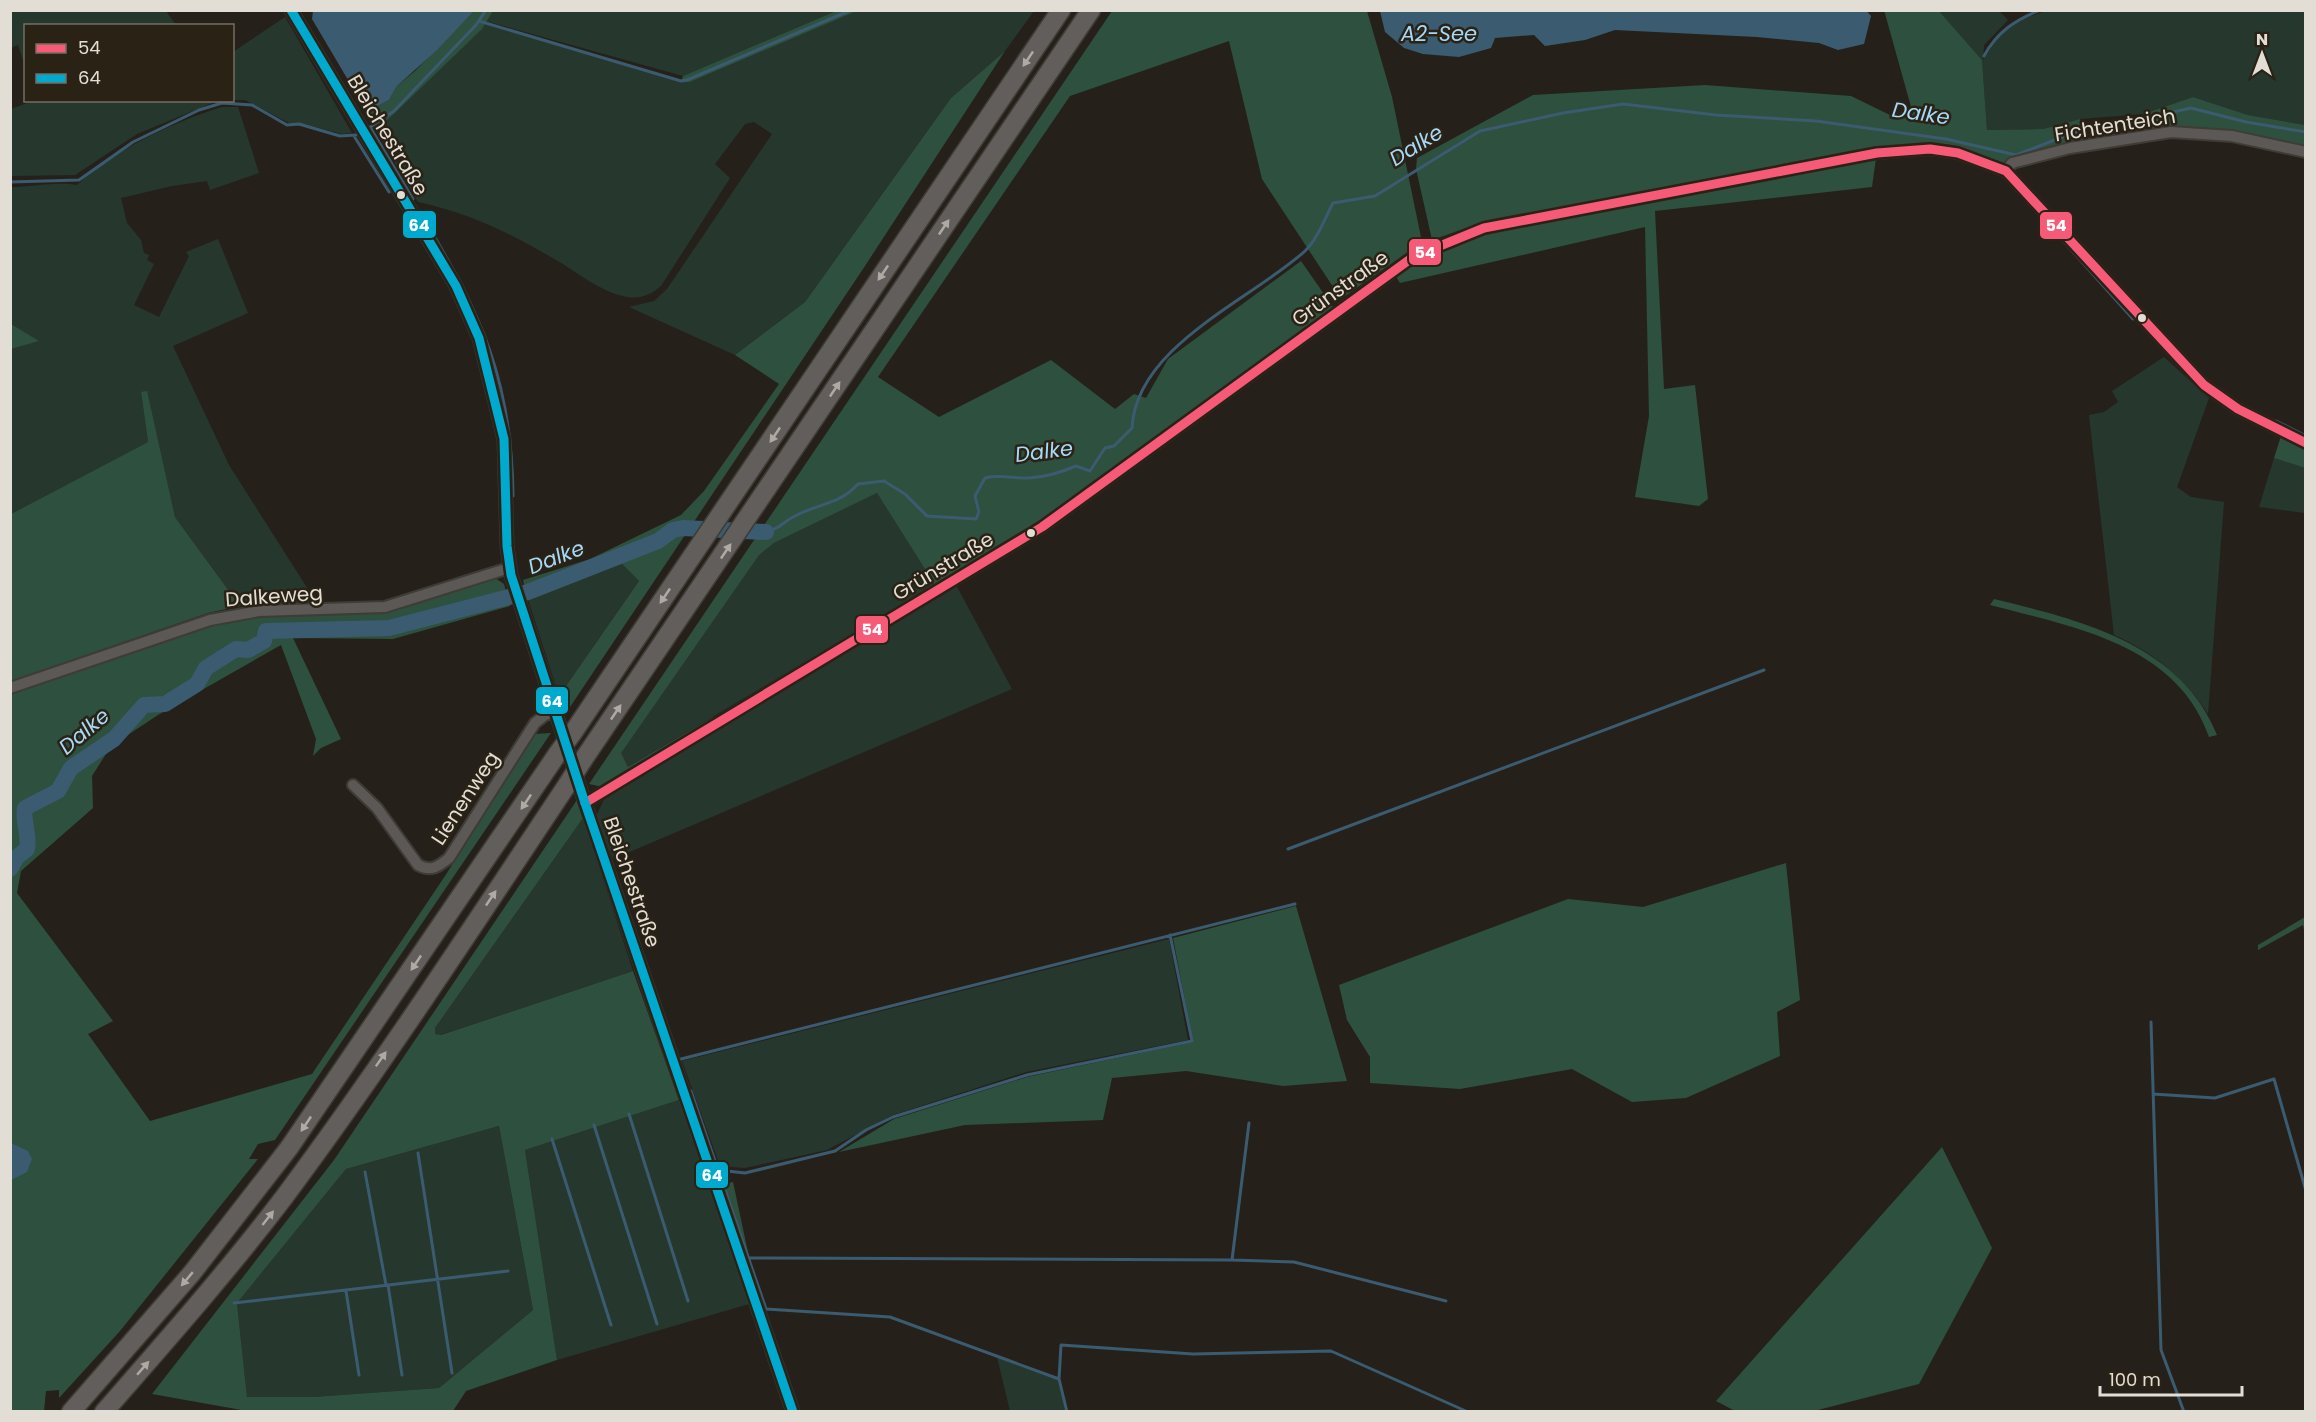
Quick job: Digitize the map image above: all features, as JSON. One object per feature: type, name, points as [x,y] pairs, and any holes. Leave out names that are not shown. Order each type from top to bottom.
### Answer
[{"type":"highway","points":[[71,1412],[192,1274],[289,1148],[1061,10]]},
{"type":"highway","points":[[104,1412],[215,1285],[285,1196],[449,962],[583,760],[1091,10]]},
{"type":"street","name":"Bleichestraße","points":[[291,10],[456,286],[479,338],[497,400],[504,439],[510,571],[585,803],[793,1412]]},
{"type":"street","name":"Fichtenteich","points":[[2006,171],[2012,163],[2070,148],[2171,132],[2232,136],[2306,152]]},
{"type":"street","name":"Grünstraße","points":[[585,803],[1042,527],[1377,283],[1429,249],[1484,228],[1900,149],[1930,149],[1958,153],[2006,171],[2204,385],[2238,409],[2306,443]]},
{"type":"street","name":"Dalkeweg","points":[[10,688],[210,620],[259,611],[385,607],[510,571]]},
{"type":"street","name":"Lienenweg","points":[[353,785],[378,808],[418,865],[425,869],[436,868],[449,858],[535,723],[545,715],[555,712]]},
{"type":"green space","points":[[11,10],[166,11],[175,24],[24,24],[24,63],[18,45],[11,48]]},
{"type":"green space","points":[[493,10],[836,11],[683,76],[486,21]]},
{"type":"green space","points":[[1884,10],[1939,11],[1982,60],[1987,130],[2043,129],[2080,119],[2084,141],[2001,163],[1960,148],[1930,144],[1878,148],[1483,222],[1432,240],[1416,169],[1417,158],[1533,95],[1705,85],[1851,96],[1890,115],[1913,114]]},
{"type":"green space","points":[[474,11],[493,11],[482,29],[376,131],[367,112],[389,100],[397,86],[415,71]]},
{"type":"green space","points":[[836,11],[857,11],[690,82],[681,82],[683,76]]},
{"type":"green space","points":[[857,11],[1034,11],[1005,51],[951,98],[805,302],[735,355],[629,307],[654,301],[667,289],[772,134],[754,122],[745,124],[715,164],[730,178],[661,286],[648,295],[634,298],[606,290],[507,233],[456,212],[418,202],[376,131],[485,24],[681,82],[690,82]]},
{"type":"green space","points":[[1112,11],[1367,11],[1392,97],[1422,242],[1341,299],[1262,179],[1229,41],[1070,96],[878,377],[939,417],[1051,360],[1115,409],[1134,394],[1146,398],[1168,359],[1301,261],[1333,307],[1039,522],[935,585],[877,493],[774,543],[759,555],[621,753],[628,767],[713,717],[715,720],[603,787],[589,784]]},
{"type":"green space","points":[[1939,11],[1999,11],[2008,20],[1984,45],[1983,60],[2000,35],[2019,20],[2046,11],[2305,11],[2305,125],[2248,115],[2193,97],[2143,114],[2080,119],[2043,129],[1987,130],[1982,60]]},
{"type":"green space","points":[[285,17],[352,133],[342,134],[300,123],[289,123],[245,100],[234,100],[234,51]]},
{"type":"green space","points":[[1005,51],[863,269],[566,713],[559,696],[639,581],[622,564],[527,596],[523,580],[590,559],[681,515],[704,491],[779,384],[735,355],[805,302],[951,98]]},
{"type":"green space","points":[[2193,97],[2248,115],[2305,125],[2305,148],[2210,130],[2152,130],[2143,114]]},
{"type":"green space","points":[[30,102],[215,102],[137,134],[75,175],[11,176],[11,109]]},
{"type":"green space","points":[[222,107],[238,107],[259,173],[210,190],[207,181],[172,186],[121,198],[127,223],[141,240],[144,253],[149,255],[147,260],[154,264],[134,305],[159,317],[189,256],[186,252],[218,239],[248,313],[173,346],[229,465],[318,605],[240,606],[175,517],[146,392],[141,393],[148,442],[11,514],[11,349],[38,341],[11,324],[11,187],[77,185],[109,160],[145,138]]},
{"type":"green space","points":[[1876,158],[1872,187],[1655,211],[1664,389],[1695,385],[1708,499],[1699,506],[1635,497],[1649,416],[1645,227],[1400,283],[1395,275],[1431,254],[1485,233]]},
{"type":"green space","points":[[11,324],[39,341],[11,349]]},
{"type":"green space","points":[[2164,357],[2209,398],[2177,487],[2191,497],[2224,502],[2208,714],[2189,689],[2167,667],[2142,649],[2114,635],[2089,415],[2104,412],[2118,402],[2112,391]]},
{"type":"green space","points":[[147,391],[175,517],[240,606],[208,613],[11,681],[11,514],[148,442],[141,392]]},
{"type":"green space","points":[[2281,436],[2305,449],[2305,468],[2274,458]]},
{"type":"green space","points":[[2274,458],[2305,468],[2305,513],[2259,507]]},
{"type":"green space","points":[[877,493],[935,585],[628,767],[620,752],[759,554],[774,543]]},
{"type":"green space","points":[[622,564],[639,581],[559,696],[527,596]]},
{"type":"green space","points":[[495,578],[504,584],[510,606],[393,639],[293,638],[341,739],[321,748],[313,756],[316,739],[281,645],[158,715],[111,746],[92,776],[93,808],[21,871],[17,893],[113,1021],[88,1034],[150,1121],[312,1074],[445,876],[534,734],[551,733],[275,1140],[258,1144],[249,1159],[258,1159],[120,1331],[59,1398],[59,1390],[46,1391],[44,1411],[11,1412],[11,693],[211,623],[252,616],[386,612]]},
{"type":"green space","points":[[956,585],[1012,689],[613,859],[596,816],[605,798]]},
{"type":"green space","points":[[1994,599],[2093,627],[2153,658],[2179,678],[2201,704],[2217,735],[2209,737],[2194,706],[2173,680],[2148,660],[2119,644],[2087,632],[1990,605]]},
{"type":"green space","points":[[577,800],[583,818],[435,1028],[435,1034],[441,1035],[633,971],[679,1100],[525,1150],[557,1360],[466,1391],[453,1411],[247,1411],[152,1394],[334,1160]],"holes":[[[499,1126],[533,1310],[439,1388],[313,1397],[247,1397],[237,1303],[346,1169]]]},
{"type":"green space","points":[[583,818],[633,971],[440,1035],[435,1034],[435,1028]]},
{"type":"green space","points":[[1786,863],[1800,1000],[1777,1012],[1780,1056],[1686,1098],[1632,1102],[1572,1069],[1460,1089],[1370,1083],[1370,1057],[1347,1020],[1339,985],[1568,899],[1643,907]]},
{"type":"green space","points":[[1296,906],[1347,1081],[1283,1086],[1186,1071],[1112,1078],[1103,1120],[965,1125],[839,1152],[894,1119],[1027,1077],[1193,1042],[1173,938]]},
{"type":"green space","points":[[2305,917],[2305,935],[2303,925],[2258,950],[2258,945]]},
{"type":"green space","points":[[1169,939],[1188,1040],[1026,1072],[893,1115],[827,1150],[745,1168],[720,1166],[682,1061]]},
{"type":"green space","points":[[679,1100],[749,1304],[557,1360],[525,1150]]},
{"type":"green space","points":[[499,1126],[533,1310],[439,1388],[313,1397],[247,1397],[237,1303],[346,1169]]},
{"type":"green space","points":[[1942,1147],[1992,1248],[1919,1384],[1814,1411],[1735,1411],[1716,1401]]},
{"type":"green space","points":[[733,1182],[749,1257],[724,1184]]},
{"type":"green space","points":[[997,1357],[1058,1380],[1066,1411],[1010,1411]]},
{"type":"water","points":[[313,10],[474,11],[437,50],[397,86],[389,100],[367,112],[312,19]]},
{"type":"water","name":"A2-See","points":[[1866,10],[1871,16],[1864,44],[1838,50],[1819,43],[1757,37],[1615,30],[1585,40],[1545,46],[1534,35],[1495,38],[1491,48],[1459,57],[1423,54],[1404,48],[1385,32],[1380,11]]},
{"type":"water","points":[[11,1143],[28,1151],[32,1159],[27,1172],[11,1180]]},
{"type":"waterway","points":[[369,128],[394,111],[476,25],[486,10]]},
{"type":"waterway","points":[[479,21],[681,81],[851,10]]},
{"type":"waterway","points":[[1984,56],[1995,40],[2008,28],[2040,10]]},
{"type":"waterway","points":[[10,182],[79,180],[133,142],[199,110],[222,103],[252,105],[287,125],[299,124],[340,136],[356,135]]},
{"type":"waterway","name":"Dalke","points":[[766,532],[791,518],[844,496],[858,484],[884,481],[905,494],[927,516],[976,519],[979,512],[975,496],[985,478],[1035,477],[1076,466],[1090,471],[1105,448],[1114,446],[1132,428],[1138,399],[1153,373],[1174,349],[1200,327],[1305,251],[1317,235],[1333,203],[1375,196],[1480,131],[1563,113],[1623,104],[1716,115],[1816,121],[1946,139],[2016,155],[2093,125],[2142,119],[2191,108],[2246,122],[2306,132]]},
{"type":"waterway","points":[[370,127],[413,199]]},
{"type":"waterway","points":[[354,136],[389,192]]},
{"type":"waterway","points":[[423,217],[461,285],[477,317],[489,349],[507,417],[513,496]]},
{"type":"waterway","points":[[2065,243],[2133,319]]},
{"type":"waterway","points":[[2276,421],[2306,436]]},
{"type":"waterway","name":"Dalke","points":[[10,869],[17,857],[27,849],[25,808],[58,791],[71,768],[114,739],[144,705],[165,704],[197,684],[206,668],[236,649],[248,650],[264,641],[266,631],[389,628],[528,592],[658,541],[673,530],[683,528],[766,532]]},
{"type":"waterway","points":[[1288,849],[1764,670]]},
{"type":"waterway","points":[[681,1059],[1295,904]]},
{"type":"waterway","points":[[718,1170],[745,1173],[835,1151],[866,1130],[893,1117],[1027,1075],[1192,1041],[1170,935]]},
{"type":"waterway","points":[[2151,1022],[2161,1350],[2184,1412]]},
{"type":"waterway","points":[[2153,1094],[2215,1098],[2274,1079],[2306,1191]]},
{"type":"waterway","points":[[691,1091],[766,1309],[890,1317],[1059,1379],[1061,1345],[1193,1354],[1331,1351],[1468,1412]]},
{"type":"waterway","points":[[629,1114],[688,1301]]},
{"type":"waterway","points":[[1249,1123],[1232,1260],[1294,1262],[1446,1301]]},
{"type":"waterway","points":[[594,1125],[657,1324]]},
{"type":"waterway","points":[[552,1139],[611,1325]]},
{"type":"waterway","points":[[418,1153],[452,1373]]},
{"type":"waterway","points":[[365,1172],[386,1285]]},
{"type":"waterway","points":[[748,1258],[1232,1260]]},
{"type":"waterway","points":[[234,1303],[508,1271]]},
{"type":"waterway","points":[[388,1285],[402,1375]]},
{"type":"waterway","points":[[346,1291],[359,1375]]},
{"type":"waterway","points":[[1059,1379],[1067,1412]]},
{"type":"transit line","name":"64","points":[[291,10],[456,286],[479,338],[504,439],[507,546],[511,575],[585,803],[793,1412]]},
{"type":"transit line","name":"54","points":[[585,803],[1042,527],[1413,257],[1484,228],[1877,153],[1930,149],[1958,153],[2006,171],[2204,385],[2238,409],[2306,443]]}]
